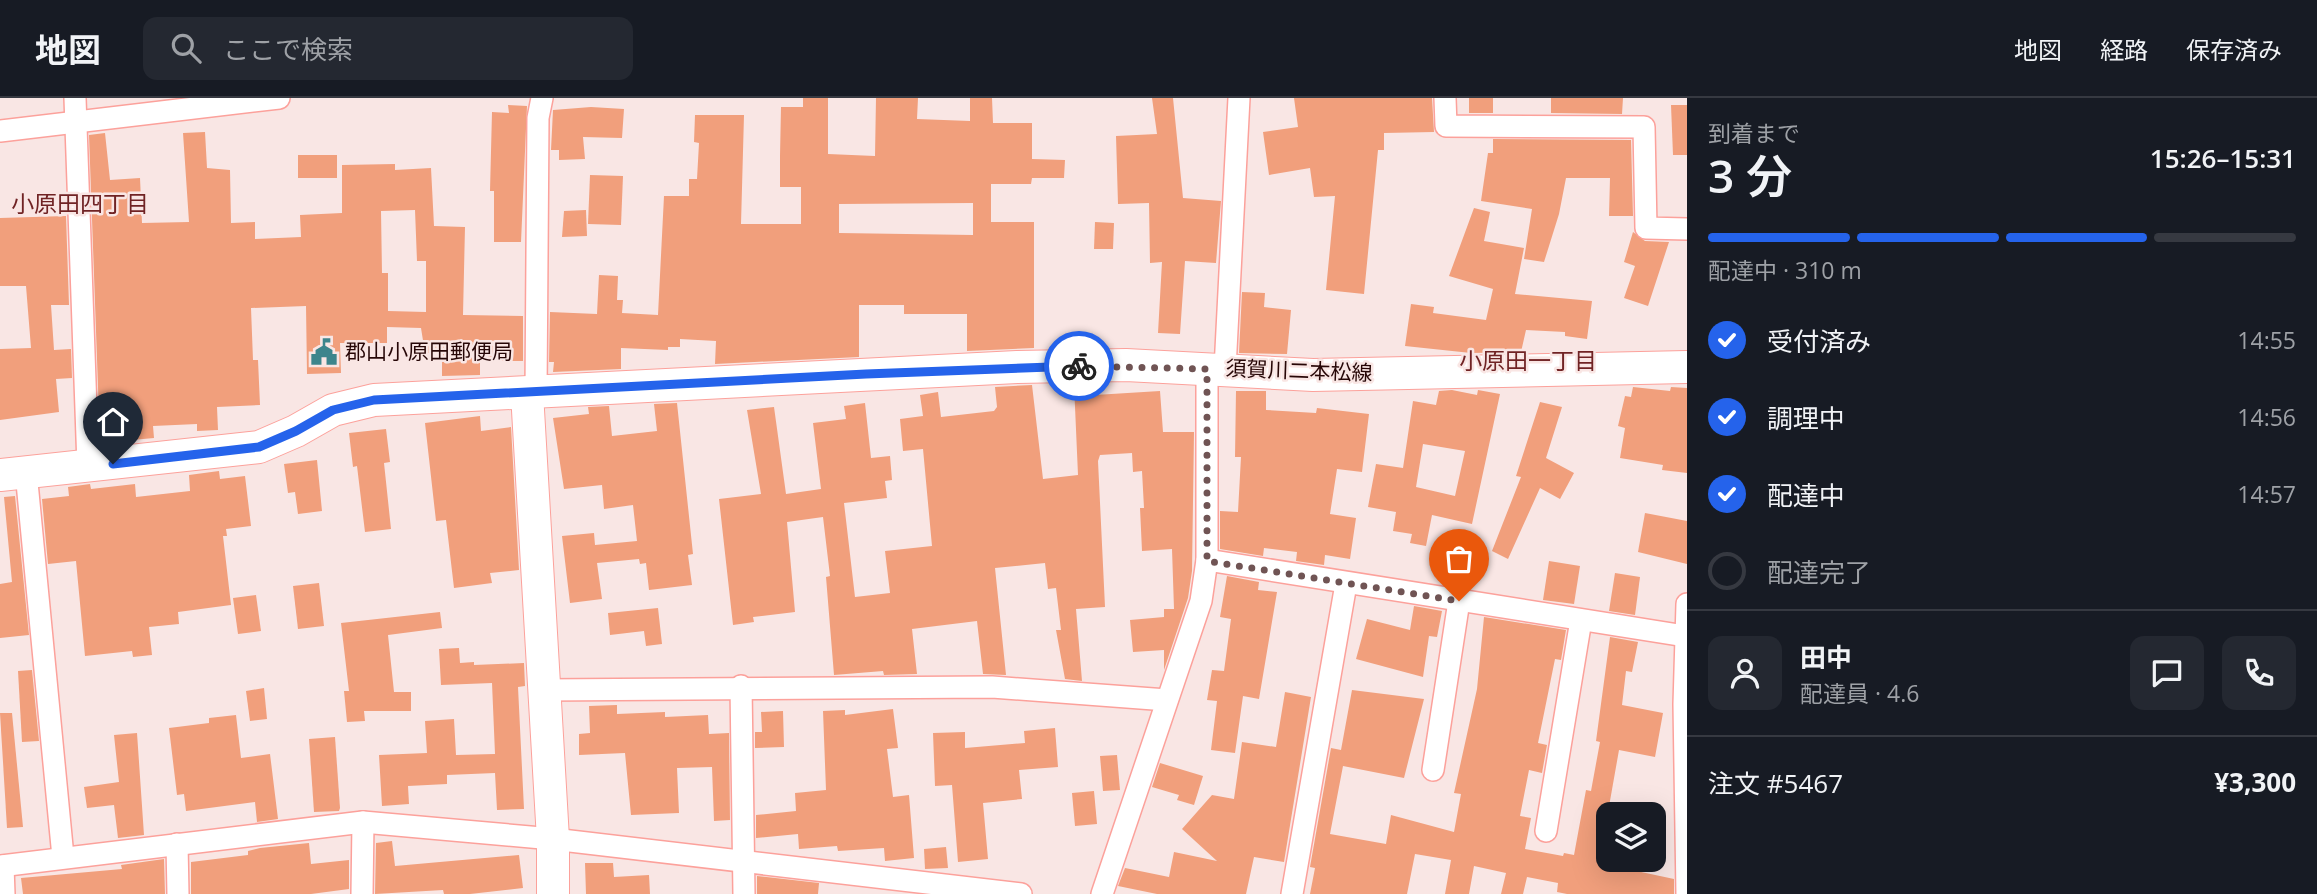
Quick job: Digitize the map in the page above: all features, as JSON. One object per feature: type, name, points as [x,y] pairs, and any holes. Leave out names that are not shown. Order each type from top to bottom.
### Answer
[{"type":"main road","name":"須賀川二本松線","points":[[13,473],[259,447],[296,431],[333,410],[374,400],[1017,367],[1126,365],[1313,375],[1687,367]]},
{"type":"main road","points":[[531,393],[553,839],[553,894]]},
{"type":"street","points":[[75,98],[88,466]]},
{"type":"street","points":[[0,131],[279,98]]},
{"type":"street","points":[[531,393],[538,131],[542,98]]},
{"type":"street","points":[[1102,894],[1201,600],[1207,561],[1216,369],[1239,98]]},
{"type":"street","points":[[1445,98],[1446,126],[1644,127],[1646,228],[1687,229]]},
{"type":"street","points":[[13,473],[63,857]]},
{"type":"street","points":[[1207,561],[1685,636]]},
{"type":"street","points":[[1292,894],[1346,584]]},
{"type":"street","points":[[1433,770],[1459,601]]},
{"type":"street","points":[[1687,604],[1687,894]]},
{"type":"street","points":[[1546,831],[1581,620]]},
{"type":"street","points":[[544,690],[741,686],[992,687],[1167,699]]},
{"type":"street","points":[[741,686],[744,894]]},
{"type":"street","points":[[4,894],[1,866],[363,822],[553,839],[1021,894]]},
{"type":"street","points":[[362,894],[363,822]]},
{"type":"street","points":[[177,844],[178,894]]},
{"type":"building","points":[[803,98],[828,98],[828,154],[875,156],[876,98],[918,98],[917,119],[970,121],[970,98],[992,98],[993,123],[1032,123],[1032,159],[1065,160],[1064,178],[1032,178],[1031,184],[991,184],[991,222],[1034,222],[1034,348],[967,351],[967,314],[904,314],[904,305],[859,305],[859,357],[715,364],[716,341],[680,339],[680,347],[668,347],[668,350],[621,348],[621,369],[553,372],[554,362],[549,362],[550,312],[597,314],[599,275],[618,276],[617,300],[623,300],[622,313],[658,315],[664,196],[689,196],[689,179],[697,179],[699,143],[694,142],[695,115],[744,115],[741,224],[801,224],[801,187],[780,187],[780,156],[781,107],[803,107]],"holes":[[[973,203],[973,235],[839,233],[839,204]]]},
{"type":"building","points":[[1152,98],[1173,98],[1183,198],[1221,201],[1216,263],[1185,261],[1180,334],[1158,333],[1162,262],[1150,263],[1149,203],[1118,204],[1116,136],[1157,134]]},
{"type":"building","points":[[1294,98],[1432,98],[1434,132],[1384,133],[1384,150],[1378,150],[1364,294],[1326,290],[1335,196],[1314,197],[1310,168],[1269,175],[1263,132],[1298,127]]},
{"type":"building","points":[[1469,98],[1493,98],[1493,113],[1469,113]]},
{"type":"building","points":[[1551,98],[1623,98],[1622,114],[1551,113]]},
{"type":"building","points":[[508,105],[527,106],[521,242],[494,242],[494,191],[490,191],[492,112],[509,113]]},
{"type":"building","points":[[1671,105],[1687,105],[1687,155],[1673,155]]},
{"type":"building","points":[[591,107],[624,109],[622,138],[583,137],[585,159],[559,160],[559,150],[551,150],[553,110]]},
{"type":"building","points":[[205,132],[207,168],[230,170],[231,223],[255,222],[255,239],[301,237],[300,215],[342,213],[342,165],[395,164],[395,170],[431,168],[434,226],[465,227],[463,315],[523,316],[523,361],[480,361],[480,375],[442,376],[442,353],[425,353],[421,328],[387,327],[387,343],[340,343],[341,373],[307,374],[306,306],[251,308],[253,360],[258,360],[260,405],[217,407],[218,430],[197,431],[197,424],[153,426],[154,438],[100,443],[89,135],[105,133],[110,180],[140,178],[142,223],[189,222],[183,133]],"holes":[[[415,210],[417,261],[426,261],[426,312],[388,311],[388,273],[382,273],[381,211]]]},
{"type":"building","points":[[1493,139],[1631,140],[1633,216],[1609,216],[1610,178],[1566,178],[1559,214],[1544,262],[1524,259],[1532,209],[1481,201],[1488,153],[1493,153]]},
{"type":"building","points":[[298,155],[337,155],[337,178],[298,178]]},
{"type":"building","points":[[590,175],[623,176],[621,225],[588,224]]},
{"type":"building","points":[[1474,208],[1490,212],[1484,241],[1524,248],[1515,294],[1592,301],[1587,339],[1565,336],[1565,332],[1526,330],[1521,352],[1471,353],[1405,346],[1411,304],[1434,307],[1433,313],[1486,320],[1493,289],[1449,276]]},
{"type":"building","points":[[586,210],[587,236],[562,237],[564,211]]},
{"type":"building","points":[[66,216],[69,305],[51,305],[54,350],[71,349],[72,378],[56,379],[59,412],[0,420],[0,349],[31,348],[26,286],[0,286],[0,218]]},
{"type":"building","points":[[1095,222],[1114,223],[1113,249],[1094,249]]},
{"type":"building","points":[[1633,232],[1645,241],[1669,242],[1648,306],[1624,298],[1635,266],[1624,262]]},
{"type":"building","points":[[1242,292],[1265,293],[1264,307],[1291,310],[1287,354],[1239,353]]},
{"type":"building","points":[[1074,384],[1095,384],[1095,395],[1160,391],[1163,432],[1194,432],[1192,571],[1188,598],[1164,670],[1164,650],[1133,652],[1130,620],[1164,617],[1164,609],[1174,609],[1172,549],[1142,551],[1142,471],[1133,472],[1132,453],[1100,455],[1098,461],[1105,607],[1076,609],[1082,681],[1065,679],[1056,630],[1061,630],[1056,588],[1048,589],[1045,563],[995,568],[1006,675],[983,674],[977,621],[912,629],[917,674],[884,675],[883,671],[834,675],[826,577],[830,576],[823,517],[787,522],[795,612],[753,617],[754,622],[733,625],[719,499],[761,494],[747,410],[774,407],[786,494],[821,489],[813,423],[846,419],[844,406],[865,403],[871,458],[890,456],[892,480],[885,481],[887,498],[844,503],[855,597],[890,593],[885,551],[932,546],[923,449],[903,451],[900,419],[923,416],[920,395],[938,392],[941,417],[994,411],[997,407],[995,387],[1032,385],[1043,479],[1078,475]]},
{"type":"building","points":[[1633,387],[1670,391],[1671,387],[1687,388],[1687,473],[1662,470],[1663,465],[1620,458],[1625,428],[1618,426],[1625,396],[1631,397]]},
{"type":"building","points":[[1452,390],[1477,395],[1478,390],[1500,394],[1472,524],[1432,515],[1426,546],[1410,543],[1412,534],[1393,531],[1396,512],[1368,507],[1376,464],[1403,468],[1413,401],[1436,405],[1439,391]],"holes":[[[1423,444],[1465,451],[1455,496],[1416,487]]]},
{"type":"building","points":[[1236,391],[1266,391],[1266,410],[1316,413],[1317,408],[1369,414],[1362,472],[1337,469],[1330,514],[1356,518],[1350,559],[1325,555],[1324,565],[1296,561],[1297,552],[1264,548],[1263,556],[1220,549],[1220,511],[1238,512],[1241,457],[1235,457]]},
{"type":"building","points":[[1540,402],[1562,407],[1546,458],[1574,473],[1560,499],[1540,488],[1508,559],[1492,551],[1521,477],[1516,476]]},
{"type":"building","points":[[677,403],[693,554],[688,555],[692,585],[649,590],[646,563],[640,564],[639,559],[597,563],[602,599],[570,603],[562,536],[594,533],[595,545],[637,541],[633,505],[604,509],[602,485],[564,489],[553,418],[589,414],[588,407],[609,406],[612,436],[657,431],[654,404]]},
{"type":"building","points":[[480,416],[481,431],[511,427],[519,570],[490,573],[492,583],[454,588],[446,520],[436,521],[425,423]]},
{"type":"building","points":[[386,429],[390,462],[384,463],[391,529],[365,532],[357,466],[353,467],[349,433]]},
{"type":"building","points":[[317,460],[322,511],[298,514],[295,492],[288,493],[284,464]]},
{"type":"building","points":[[219,471],[220,479],[245,476],[251,526],[226,529],[227,536],[223,536],[231,605],[178,612],[179,624],[149,627],[152,655],[133,657],[132,651],[85,656],[76,561],[48,564],[42,499],[69,496],[68,487],[90,484],[91,489],[135,484],[136,497],[190,491],[189,475]]},
{"type":"building","points":[[15,496],[29,635],[0,638],[0,584],[12,582],[4,497]]},
{"type":"building","points":[[1645,513],[1687,521],[1687,564],[1638,552]]},
{"type":"building","points":[[1549,561],[1580,566],[1574,604],[1543,600]]},
{"type":"building","points":[[1615,573],[1640,577],[1635,615],[1609,611]]},
{"type":"building","points":[[1227,576],[1259,582],[1258,590],[1277,592],[1259,699],[1243,696],[1235,753],[1211,750],[1217,701],[1207,700],[1212,670],[1224,671],[1231,619],[1220,617]]},
{"type":"building","points":[[319,583],[324,626],[298,629],[293,586]]},
{"type":"building","points":[[256,595],[261,631],[238,634],[233,598]]},
{"type":"building","points":[[1414,606],[1442,611],[1437,637],[1429,636],[1423,677],[1356,659],[1367,619],[1410,630]]},
{"type":"building","points":[[658,608],[662,644],[646,646],[644,631],[610,635],[608,613]]},
{"type":"building","points":[[440,612],[442,628],[388,635],[394,692],[411,692],[411,711],[364,711],[365,721],[347,722],[344,691],[349,691],[341,623]]},
{"type":"building","points":[[1484,617],[1566,630],[1561,660],[1555,659],[1538,743],[1547,745],[1542,773],[1529,770],[1520,816],[1531,818],[1525,849],[1563,856],[1564,853],[1574,855],[1586,790],[1591,791],[1600,742],[1596,741],[1610,637],[1638,642],[1632,672],[1626,671],[1622,705],[1663,713],[1655,757],[1619,750],[1610,802],[1596,802],[1596,872],[1641,872],[1674,879],[1674,894],[1567,894],[1557,892],[1558,883],[1527,877],[1523,894],[1501,894],[1506,873],[1474,866],[1469,894],[1445,894],[1451,860],[1415,854],[1407,894],[1310,894],[1315,868],[1310,867],[1331,748],[1341,750],[1352,690],[1424,699],[1404,778],[1343,766],[1330,834],[1386,844],[1391,815],[1454,832],[1461,794],[1454,793],[1477,689]]},
{"type":"building","points":[[459,648],[460,663],[524,663],[525,686],[518,687],[524,809],[497,810],[495,773],[447,775],[447,784],[408,786],[409,804],[382,806],[379,755],[427,753],[425,721],[454,719],[456,755],[495,754],[492,683],[441,685],[439,649]]},
{"type":"building","points":[[32,670],[39,741],[22,742],[18,671]]},
{"type":"building","points":[[264,688],[267,719],[250,721],[246,691]]},
{"type":"building","points":[[1285,692],[1311,697],[1284,862],[1254,857],[1246,894],[1157,894],[1118,886],[1125,868],[1169,877],[1174,852],[1217,861],[1182,829],[1212,795],[1234,799],[1242,742],[1276,747]]},
{"type":"building","points":[[617,705],[617,714],[665,712],[665,717],[708,715],[709,734],[729,733],[730,820],[714,821],[712,767],[677,768],[679,813],[631,815],[625,753],[579,755],[579,734],[590,733],[589,706]]},
{"type":"building","points":[[893,709],[898,748],[887,749],[893,797],[909,795],[914,858],[885,861],[884,848],[838,851],[837,846],[799,849],[798,834],[756,838],[756,815],[796,811],[795,793],[826,790],[823,711],[845,710],[845,715]]},
{"type":"building","points":[[783,711],[784,747],[755,748],[755,732],[762,732],[761,712]]},
{"type":"building","points":[[0,713],[12,713],[23,827],[7,828]]},
{"type":"building","points":[[236,715],[241,758],[270,754],[278,819],[257,822],[255,802],[186,811],[184,794],[177,795],[169,728],[209,723],[209,718]]},
{"type":"building","points":[[1055,728],[1058,767],[1019,770],[1022,799],[983,803],[988,859],[958,862],[952,785],[935,786],[933,733],[965,732],[965,748],[1025,743],[1024,731]]},
{"type":"building","points":[[137,733],[144,835],[118,838],[114,805],[87,808],[84,787],[119,782],[114,735]]},
{"type":"building","points":[[335,737],[340,808],[339,811],[314,812],[309,739]]},
{"type":"building","points":[[1117,755],[1120,790],[1103,791],[1100,756]]},
{"type":"building","points":[[1160,763],[1203,776],[1194,805],[1177,800],[1179,795],[1152,787]]},
{"type":"building","points":[[1094,791],[1097,824],[1075,826],[1072,793]]},
{"type":"building","points":[[392,841],[395,866],[519,855],[523,888],[470,894],[444,894],[443,890],[375,894],[376,843]]},
{"type":"building","points":[[309,843],[311,864],[349,860],[349,889],[311,894],[191,894],[191,862],[248,855],[248,851],[260,848]]},
{"type":"building","points":[[946,847],[948,868],[925,869],[924,849]]},
{"type":"building","points":[[164,859],[165,894],[23,894],[21,878],[122,869],[121,865]]},
{"type":"building","points":[[585,863],[613,863],[614,877],[649,875],[650,894],[586,894]]},
{"type":"building","points":[[757,876],[819,883],[818,894],[757,894]]},
{"type":"way so far","points":[[1079,366],[1126,365],[1207,369],[1207,561],[1459,601]]},
{"type":"place","name":"郡山小原田郵便局","points":[[324,352]]},
{"type":"district","name":"小原田四丁目","points":[[80,204]]},
{"type":"district","name":"小原田一丁目","points":[[1528,361]]},
{"type":"route","points":[[113,464],[259,447],[296,431],[333,410],[374,400],[700,382],[1079,366]]}]
